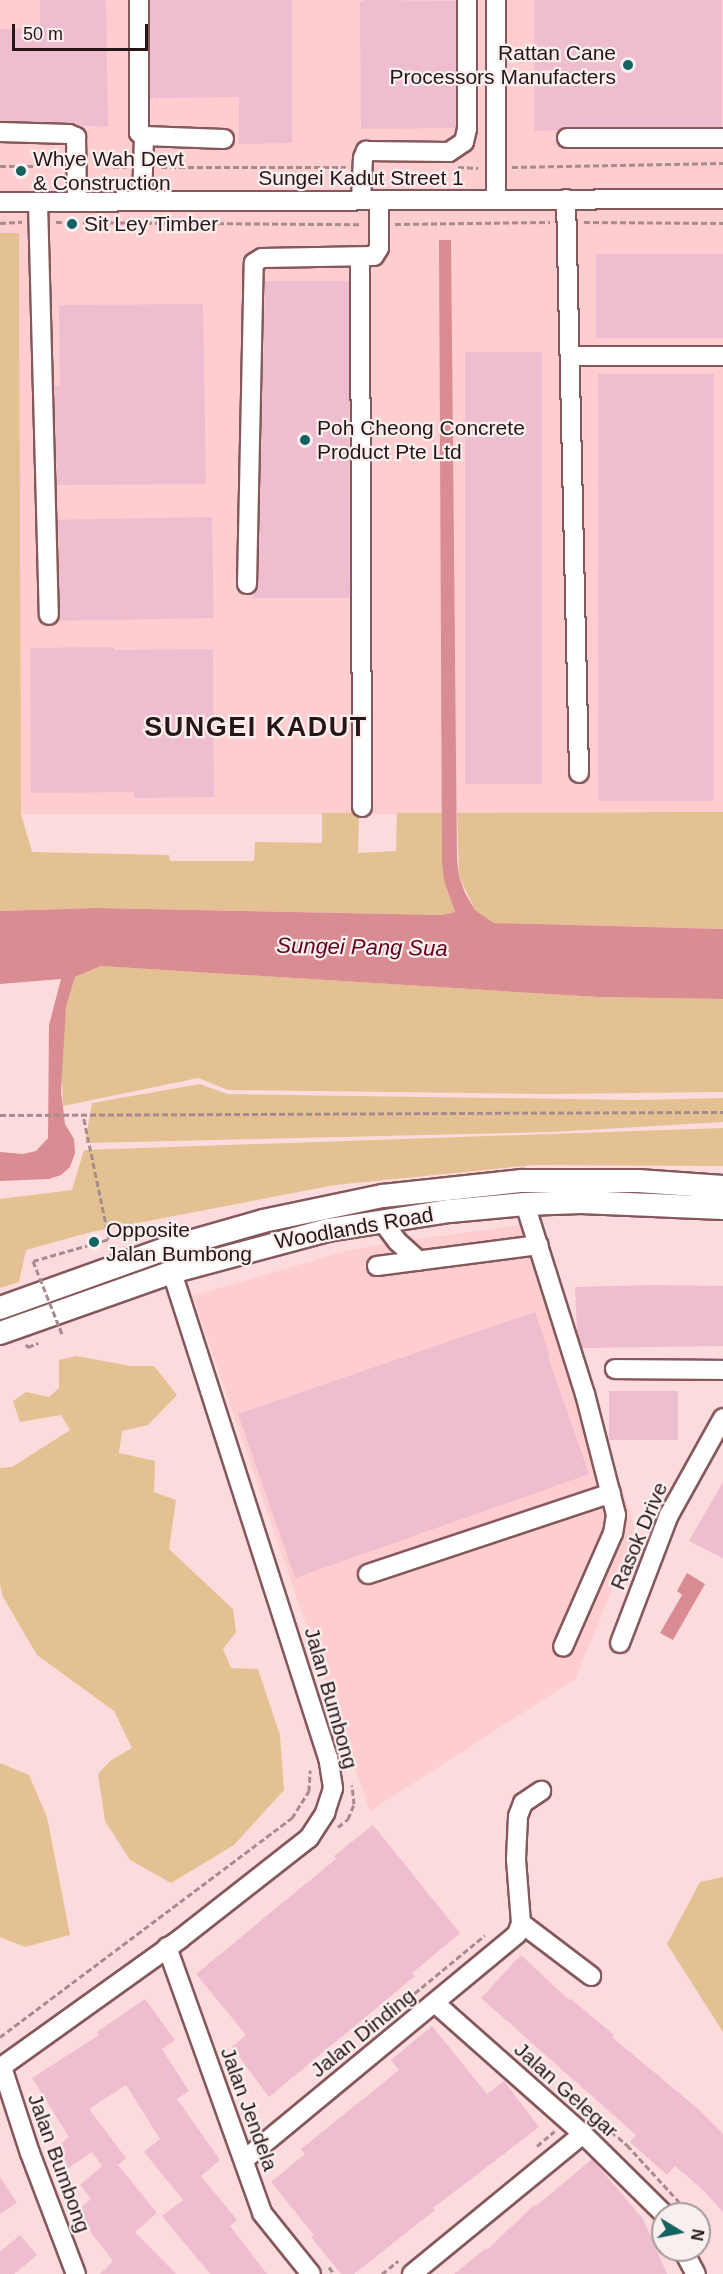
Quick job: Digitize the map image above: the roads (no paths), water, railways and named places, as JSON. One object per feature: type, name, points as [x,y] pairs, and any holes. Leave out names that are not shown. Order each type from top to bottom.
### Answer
[{"type":"main road","name":"Woodlands Road","points":[[0,1308],[165,1249],[273,1218],[384,1196],[522,1181],[581,1180],[723,1187]]},
{"type":"main road","name":"Woodlands Road","points":[[0,1333],[172,1272],[270,1243],[382,1221],[525,1204],[602,1202],[723,1208]]},
{"type":"street","points":[[139,0],[137,130],[144,136],[224,139]]},
{"type":"street","points":[[248,584],[254,263],[262,258],[374,256],[377,252],[379,225],[370,200],[363,158],[366,151],[449,152],[464,142],[467,129],[467,0]]},
{"type":"street","points":[[496,0],[496,200]]},
{"type":"street","points":[[0,132],[69,134],[76,137],[76,201]]},
{"type":"street","points":[[142,201],[144,136]]},
{"type":"street","points":[[567,138],[723,138]]},
{"type":"street","points":[[566,199],[579,773]]},
{"type":"street","name":"Sungei Kadut Street 1","points":[[0,202],[723,199]]},
{"type":"street","points":[[38,202],[49,615]]},
{"type":"street","points":[[360,258],[362,807]]},
{"type":"street","points":[[570,356],[723,356],[723,374]]},
{"type":"street","points":[[525,1204],[539,1245],[616,1515],[613,1533],[563,1647]]},
{"type":"street","points":[[382,1221],[398,1242],[419,1261]]},
{"type":"street","points":[[377,1266],[539,1245]]},
{"type":"street","name":"Jalan Bumbong","points":[[76,2274],[30,2153],[1,2068],[167,1947],[309,1838],[325,1813],[333,1788],[328,1758],[172,1272]]},
{"type":"street","points":[[615,1369],[723,1370]]},
{"type":"street","name":"Rasok Drive","points":[[620,1643],[669,1515],[723,1418]]},
{"type":"street","points":[[368,1574],[611,1493]]},
{"type":"street","points":[[542,1791],[523,1803],[518,1816],[516,1858],[522,1923],[591,1976]]},
{"type":"street","name":"Jalan Dinding","points":[[244,2160],[510,1941],[517,1934],[522,1923]]},
{"type":"street","name":"Jalan Jendela","points":[[167,1947],[262,2212],[311,2274]]},
{"type":"street","name":"Jalan Gelegar","points":[[435,2003],[583,2134],[651,2202]]},
{"type":"street","points":[[412,2274],[583,2134]]},
{"type":"water","name":"Sungei Pang Sua","points":[[439,240],[451,240],[457,860],[459,876],[465,893],[475,910],[494,923],[723,929],[723,999],[598,997],[101,966],[75,977],[66,1007],[61,1092],[65,1124],[74,1139],[75,1153],[70,1167],[61,1175],[49,1179],[0,1181],[0,1152],[23,1154],[36,1151],[48,1138],[49,1025],[61,979],[0,984],[0,911],[96,908],[442,915],[455,912],[444,881],[442,860]]},
{"type":"water","points":[[687,1573],[705,1584],[673,1640],[660,1633],[682,1595],[677,1591]]},
{"type":"place","name":"Rattan Cane Processors Manufacters","points":[[628,65]]},
{"type":"place","name":"Whye Wah Devt & Construction","points":[[21,171]]},
{"type":"place","name":"Sit Ley Timber","points":[[72,224]]},
{"type":"place","name":"Poh Cheong Concrete Product Pte Ltd","points":[[305,440]]},
{"type":"place","name":"Opposite Jalan Bumbong","points":[[94,1242]]},
{"type":"district","name":"SUNGEI KADUT","points":[[256,728]]}]
